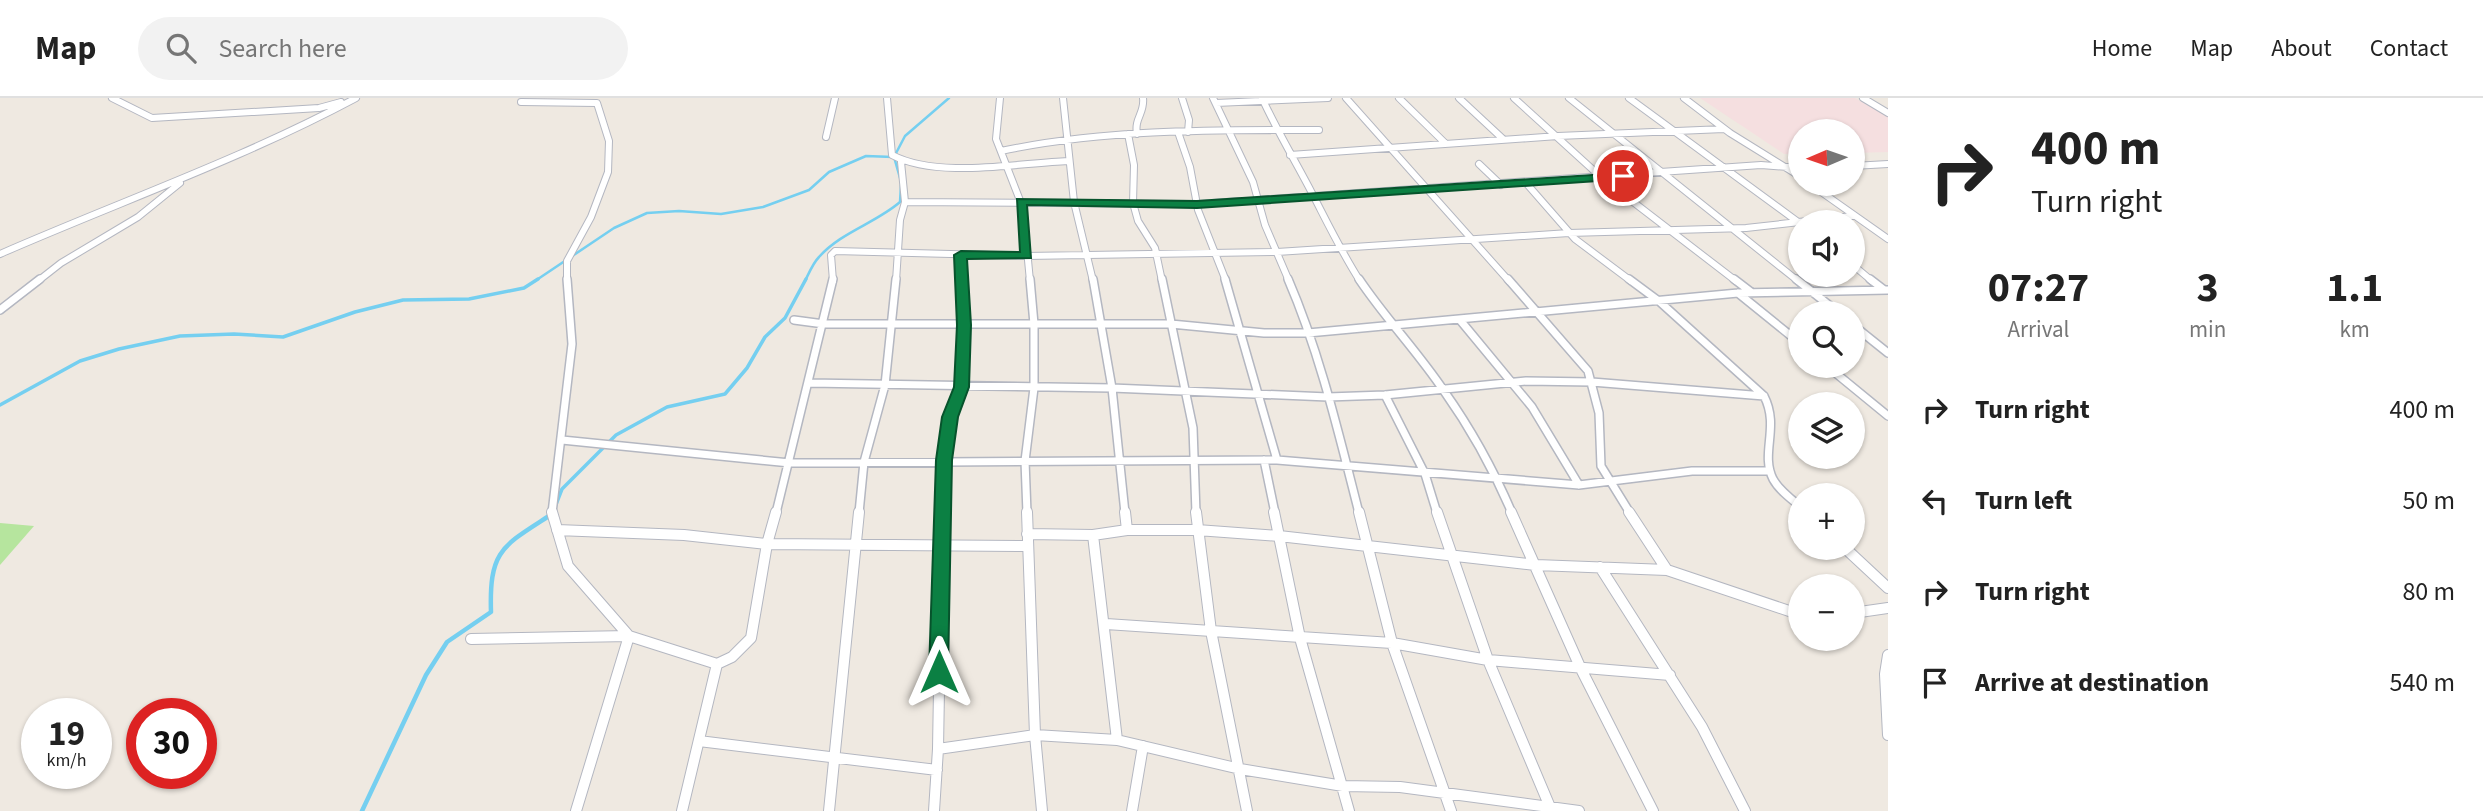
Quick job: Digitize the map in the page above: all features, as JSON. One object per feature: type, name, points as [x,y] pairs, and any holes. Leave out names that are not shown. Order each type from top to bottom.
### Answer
[{"type":"street","points":[[112,98],[152,118],[319,108],[355,98]]},
{"type":"street","points":[[0,254],[79,219],[186,178],[313,122],[355,98]]},
{"type":"street","points":[[524,98],[521,102],[597,103],[609,141],[608,172],[592,217],[568,261],[567,306],[572,344],[552,514],[568,566],[629,636]]},
{"type":"street","points":[[826,137],[835,98]]},
{"type":"street","points":[[887,98],[892,155],[901,162],[956,166],[1068,161]]},
{"type":"street","points":[[1000,98],[996,139],[1021,202],[1034,324],[1034,388],[1025,461],[1035,735],[1042,811]]},
{"type":"street","points":[[1063,98],[1073,202],[1089,255],[1112,388],[1127,530]]},
{"type":"street","points":[[1143,98],[1144,107],[1135,122],[1132,134],[1133,203],[1139,221],[1153,243],[1185,391],[1196,460],[1198,530],[1211,631],[1247,811]]},
{"type":"street","points":[[1182,98],[1189,120],[1188,132]]},
{"type":"street","points":[[1328,98],[1214,101],[1259,201],[1265,225],[1308,334],[1328,397],[1392,643],[1451,811]]},
{"type":"street","points":[[1346,98],[1584,364],[1592,382],[1600,430],[1597,458],[1610,483],[1667,569]]},
{"type":"street","points":[[1399,98],[1445,143]]},
{"type":"street","points":[[1459,98],[1503,139]]},
{"type":"street","points":[[1514,98],[1602,178],[1751,292]]},
{"type":"street","points":[[1569,98],[1824,301]]},
{"type":"street","points":[[1629,98],[1788,214]]},
{"type":"street","points":[[1684,98],[1724,129],[1788,168]]},
{"type":"street","points":[[1863,98],[1888,113]]},
{"type":"street","points":[[1264,100],[1339,249],[1391,326],[1444,390],[1497,479],[1581,669],[1653,811]]},
{"type":"street","points":[[1290,155],[1503,139],[1724,129]]},
{"type":"street","points":[[1001,150],[1030,144],[1132,134],[1319,130]]},
{"type":"street","points":[[1178,132],[1190,167],[1197,204],[1217,253],[1242,331],[1277,460]]},
{"type":"street","points":[[830,811],[864,462],[885,385],[893,322],[900,251],[900,220],[905,202],[901,162]]},
{"type":"street","points":[[1479,164],[1500,185]]},
{"type":"street","points":[[1866,165],[1888,164]]},
{"type":"street","points":[[905,202],[1197,204],[1665,174],[1761,165],[1788,169]]},
{"type":"street","points":[[0,310],[61,263],[138,217],[186,178]]},
{"type":"street","points":[[1525,183],[1569,233],[1660,302],[1764,396],[1773,417],[1768,459],[1770,471],[1788,495]]},
{"type":"street","points":[[1826,196],[1844,210]]},
{"type":"street","points":[[471,639],[629,636],[717,664],[732,657],[751,638],[767,544],[824,324],[833,280],[833,252],[900,251],[1026,256],[1217,253],[1339,249],[1569,233],[1788,224]]},
{"type":"street","points":[[1865,224],[1888,239]]},
{"type":"street","points":[[934,811],[938,749],[940,544],[944,460],[950,417],[961,387],[964,325],[961,255]]},
{"type":"street","points":[[1865,274],[1887,291]]},
{"type":"street","points":[[794,320],[824,324],[1171,324],[1308,334],[1751,292],[1887,291]]},
{"type":"street","points":[[1738,293],[1788,333]]},
{"type":"street","points":[[1460,320],[1548,432],[1578,485]]},
{"type":"street","points":[[1865,335],[1888,353]]},
{"type":"street","points":[[1842,378],[1888,416]]},
{"type":"street","points":[[810,383],[1112,388],[1328,397],[1385,395],[1512,383],[1592,382],[1764,396]]},
{"type":"street","points":[[1385,395],[1425,474],[1450,555],[1488,660],[1550,807]]},
{"type":"street","points":[[562,440],[790,463],[1277,460],[1578,485],[1692,471],[1770,471]]},
{"type":"street","points":[[1264,460],[1300,638],[1349,811]]},
{"type":"street","points":[[557,530],[684,535],[767,544],[1028,546]]},
{"type":"street","points":[[1027,534],[1093,535],[1127,530],[1198,530],[1279,536],[1536,565],[1667,569],[1788,611]]},
{"type":"street","points":[[1093,535],[1117,740]]},
{"type":"street","points":[[1858,560],[1888,588]]},
{"type":"street","points":[[1600,567],[1702,727],[1745,811]]},
{"type":"street","points":[[1865,611],[1888,608]]},
{"type":"street","points":[[1105,624],[1392,643],[1488,660],[1670,675]]},
{"type":"street","points":[[576,811],[629,636]]},
{"type":"street","points":[[1888,655],[1885,682],[1888,735]]},
{"type":"street","points":[[682,811],[717,664]]},
{"type":"street","points":[[938,749],[1035,735],[1117,740],[1240,769],[1343,786],[1400,787],[1579,811]]},
{"type":"street","points":[[699,741],[937,770]]},
{"type":"street","points":[[1132,811],[1143,746]]},
{"type":"shaded area","points":[[1700,98],[1855,98],[1888,117],[1888,152],[1866,153],[1866,119],[1788,119],[1788,154],[1784,154]]},
{"type":"green space","points":[[0,523],[34,526],[0,565]]},
{"type":"waterway","points":[[900,178],[894,157],[905,136],[949,98]]},
{"type":"waterway","points":[[538,279],[614,228],[647,213],[679,211],[721,214],[763,207],[809,190],[829,172],[866,156],[893,157]]},
{"type":"waterway","points":[[805,281],[815,262],[828,248],[900,202],[901,185]]},
{"type":"waterway","points":[[0,405],[80,361],[119,349],[180,336],[234,334],[283,337],[355,312],[403,300],[469,299],[524,288],[538,279]]},
{"type":"waterway","points":[[555,507],[562,489],[616,435],[667,407],[725,394],[747,368],[765,337],[785,318],[806,279]]},
{"type":"waterway","points":[[362,811],[426,675],[447,642],[491,612],[493,575],[502,551],[552,514]]},
{"type":"route","points":[[939,672],[944,460],[950,417],[961,387],[964,325],[961,255],[1026,256],[1021,202],[1197,204],[1623,176]]}]
